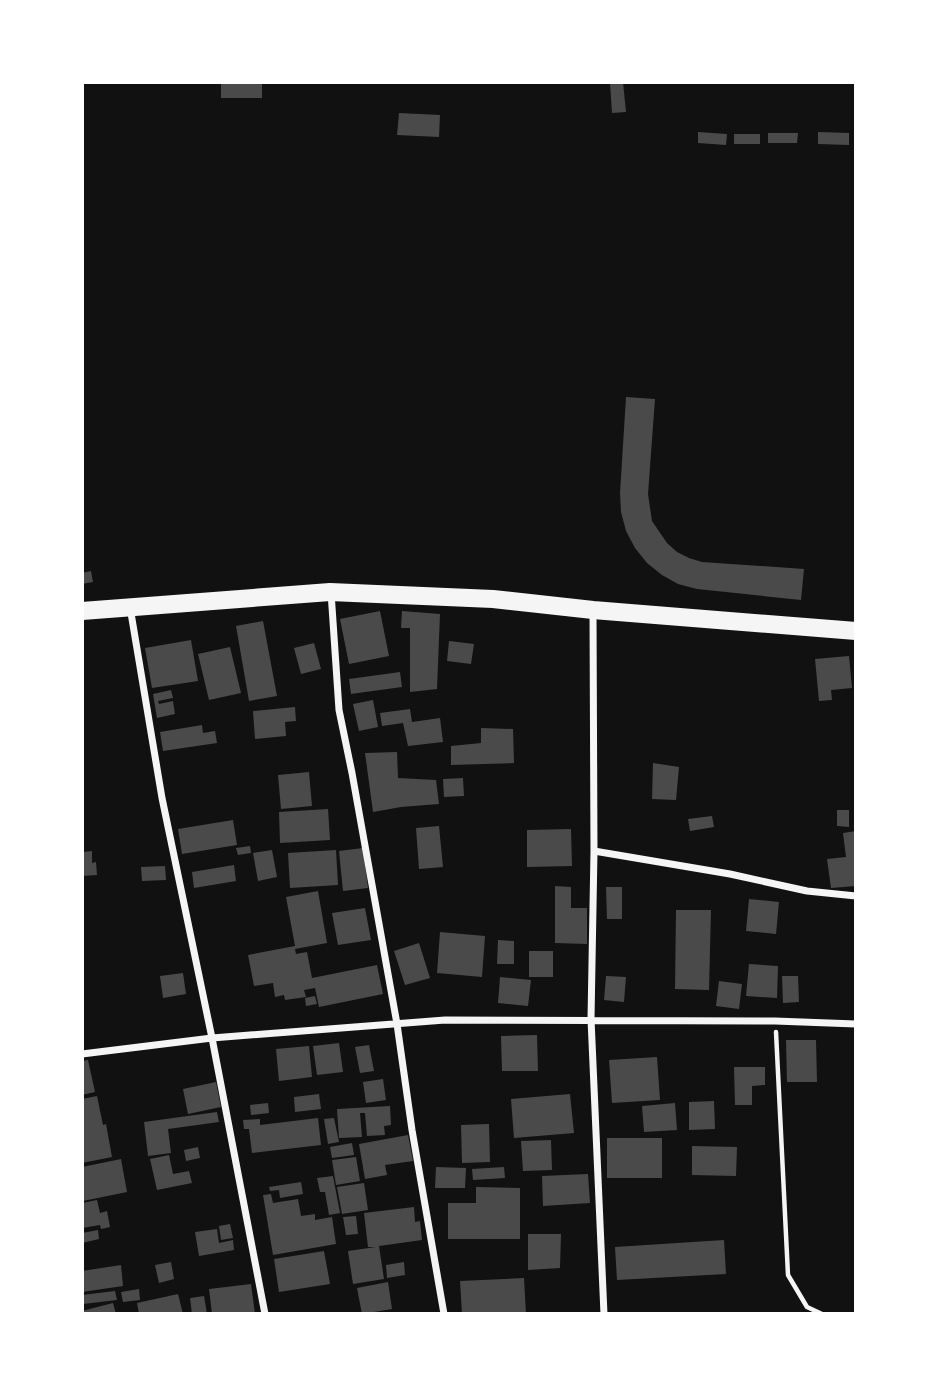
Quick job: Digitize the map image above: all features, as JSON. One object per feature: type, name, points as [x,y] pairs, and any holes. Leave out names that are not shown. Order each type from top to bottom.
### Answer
[{"type":"main road","points":[[82,611],[330,592],[493,599],[593,610],[856,631]]},
{"type":"street","points":[[330,592],[339,710],[397,1024],[412,1130],[444,1314]]},
{"type":"street","points":[[130,607],[162,798],[265,1314]]},
{"type":"street","points":[[593,610],[594,852],[591,1019],[604,1314]]},
{"type":"street","points":[[594,852],[730,874],[807,891],[856,896]]},
{"type":"street","points":[[82,1054],[212,1038],[445,1020],[591,1019],[856,1024]]},
{"type":"path","points":[[775,1021],[788,1275],[807,1307],[822,1314]]},
{"type":"building","points":[[221,82],[262,82],[262,98],[221,98]]},
{"type":"building","points":[[623,82],[626,112],[612,113],[610,83]]},
{"type":"building","points":[[399,113],[440,115],[439,137],[397,135]]},
{"type":"building","points":[[698,132],[727,134],[726,145],[698,143]]},
{"type":"building","points":[[818,132],[849,133],[849,145],[818,144]]},
{"type":"building","points":[[768,133],[798,133],[797,143],[768,143]]},
{"type":"building","points":[[734,134],[760,134],[760,144],[734,144]]},
{"type":"building","points":[[626,397],[655,399],[648,494],[652,521],[667,543],[677,552],[702,562],[804,569],[801,600],[697,589],[678,584],[647,563],[626,531],[621,512]]},
{"type":"building","points":[[91,571],[93,582],[82,584],[82,573]]},
{"type":"building","points":[[380,611],[389,656],[349,664],[340,619]]},
{"type":"building","points":[[402,611],[440,614],[437,689],[410,692],[410,628],[401,628]]},
{"type":"building","points":[[263,621],[277,696],[249,701],[236,626]]},
{"type":"building","points":[[191,640],[198,681],[152,688],[145,648]]},
{"type":"building","points":[[449,641],[474,644],[471,664],[447,661]]},
{"type":"building","points":[[314,643],[321,669],[301,674],[294,648]]},
{"type":"building","points":[[230,647],[241,693],[209,700],[198,654]]},
{"type":"building","points":[[849,656],[852,688],[831,690],[832,700],[819,701],[815,659]]},
{"type":"building","points":[[400,672],[402,687],[351,694],[349,679]]},
{"type":"building","points":[[171,690],[173,698],[158,701],[159,704],[173,701],[175,714],[157,718],[153,694]]},
{"type":"building","points":[[373,700],[378,727],[359,731],[353,704]]},
{"type":"building","points":[[295,707],[296,721],[285,722],[286,736],[255,739],[253,711]]},
{"type":"building","points":[[410,709],[412,722],[440,718],[443,742],[408,746],[403,723],[382,726],[380,713]]},
{"type":"building","points":[[202,725],[203,733],[215,731],[217,743],[163,751],[160,732]]},
{"type":"building","points":[[481,728],[513,729],[514,763],[451,765],[451,746],[481,743]]},
{"type":"building","points":[[397,752],[398,778],[436,780],[439,804],[373,812],[365,753]]},
{"type":"building","points":[[653,763],[679,767],[676,800],[652,799]]},
{"type":"building","points":[[309,772],[312,806],[281,809],[278,775]]},
{"type":"building","points":[[463,778],[464,796],[444,797],[443,779]]},
{"type":"building","points":[[328,809],[330,840],[280,843],[279,812]]},
{"type":"building","points":[[837,810],[849,810],[849,827],[837,826]]},
{"type":"building","points":[[712,816],[714,827],[690,831],[688,819]]},
{"type":"building","points":[[233,820],[237,845],[182,854],[178,829]]},
{"type":"building","points":[[439,826],[443,867],[419,869],[416,828]]},
{"type":"building","points":[[571,829],[572,866],[527,867],[527,830]]},
{"type":"building","points":[[856,831],[856,886],[831,888],[827,859],[846,857],[843,833]]},
{"type":"building","points":[[250,846],[251,853],[238,855],[236,848]]},
{"type":"building","points":[[363,848],[368,888],[343,891],[339,851]]},
{"type":"building","points":[[272,850],[277,877],[258,881],[253,853]]},
{"type":"building","points":[[336,850],[338,885],[290,888],[288,853]]},
{"type":"building","points":[[92,851],[92,863],[96,862],[97,875],[82,876],[82,852]]},
{"type":"building","points":[[234,865],[236,881],[194,888],[192,872]]},
{"type":"building","points":[[165,866],[166,880],[142,881],[141,867]]},
{"type":"building","points":[[555,886],[571,887],[571,908],[587,908],[587,944],[555,943]]},
{"type":"building","points":[[606,887],[622,887],[622,919],[607,919]]},
{"type":"building","points":[[318,891],[327,943],[295,949],[296,954],[307,952],[312,978],[377,965],[383,994],[319,1007],[315,988],[304,990],[306,997],[285,1000],[284,995],[275,997],[273,983],[254,986],[248,955],[295,946],[286,897]]},
{"type":"building","points":[[749,899],[779,902],[776,934],[746,931]]},
{"type":"building","points":[[365,908],[371,940],[338,945],[332,913]]},
{"type":"building","points":[[676,910],[711,910],[709,990],[675,989]]},
{"type":"building","points":[[440,932],[485,936],[482,977],[437,973]]},
{"type":"building","points":[[498,940],[514,941],[514,964],[497,964]]},
{"type":"building","points":[[419,943],[430,978],[405,985],[394,951]]},
{"type":"building","points":[[529,951],[553,951],[553,977],[529,977]]},
{"type":"building","points":[[749,964],[778,966],[777,998],[746,996]]},
{"type":"building","points":[[183,973],[186,994],[163,998],[160,976]]},
{"type":"building","points":[[606,976],[626,977],[624,1002],[604,1000]]},
{"type":"building","points":[[782,976],[798,976],[799,1002],[783,1003]]},
{"type":"building","points":[[500,977],[531,980],[528,1006],[498,1003]]},
{"type":"building","points":[[719,981],[742,984],[739,1009],[716,1006]]},
{"type":"building","points":[[315,996],[317,1004],[306,1006],[305,998]]},
{"type":"building","points":[[537,1035],[538,1071],[502,1071],[501,1036]]},
{"type":"building","points":[[786,1040],[816,1040],[817,1082],[787,1082]]},
{"type":"building","points":[[339,1043],[343,1072],[317,1075],[313,1046]]},
{"type":"building","points":[[369,1045],[374,1071],[360,1073],[355,1047]]},
{"type":"building","points":[[309,1046],[312,1077],[279,1081],[276,1049]]},
{"type":"building","points":[[657,1057],[660,1100],[612,1103],[609,1060]]},
{"type":"building","points":[[88,1060],[95,1092],[82,1095],[82,1061]]},
{"type":"building","points":[[734,1067],[765,1067],[765,1085],[752,1086],[752,1105],[735,1105]]},
{"type":"building","points":[[383,1079],[386,1100],[366,1103],[363,1082]]},
{"type":"building","points":[[216,1082],[221,1107],[188,1114],[183,1089]]},
{"type":"building","points":[[319,1094],[321,1109],[295,1112],[294,1097]]},
{"type":"building","points":[[570,1094],[574,1133],[514,1138],[511,1099]]},
{"type":"building","points":[[97,1096],[112,1157],[82,1163],[82,1099]]},
{"type":"building","points":[[714,1101],[715,1129],[689,1130],[689,1102]]},
{"type":"building","points":[[268,1103],[269,1113],[251,1115],[250,1105]]},
{"type":"building","points":[[675,1103],[677,1130],[644,1132],[642,1106]]},
{"type":"building","points":[[390,1106],[391,1125],[384,1126],[385,1135],[367,1136],[365,1113],[360,1113],[362,1137],[339,1138],[337,1109]]},
{"type":"building","points":[[217,1112],[219,1122],[168,1129],[171,1153],[148,1156],[144,1122]]},
{"type":"building","points":[[318,1118],[321,1145],[252,1153],[249,1129],[244,1129],[243,1120],[260,1119],[260,1125]]},
{"type":"building","points":[[334,1118],[339,1142],[328,1144],[324,1119]]},
{"type":"building","points":[[489,1124],[490,1162],[462,1163],[461,1125]]},
{"type":"building","points":[[408,1135],[413,1161],[385,1165],[387,1175],[365,1179],[359,1144]]},
{"type":"building","points":[[607,1138],[662,1138],[662,1178],[607,1178]]},
{"type":"building","points":[[551,1140],[552,1170],[523,1171],[521,1141]]},
{"type":"building","points":[[352,1143],[354,1155],[332,1158],[330,1147]]},
{"type":"building","points":[[692,1146],[737,1147],[736,1176],[692,1175]]},
{"type":"building","points":[[198,1147],[200,1158],[186,1161],[184,1150]]},
{"type":"building","points":[[169,1155],[173,1174],[189,1171],[192,1183],[157,1190],[150,1159]]},
{"type":"building","points":[[356,1157],[360,1181],[336,1185],[332,1160]]},
{"type":"building","points":[[121,1159],[127,1192],[83,1201],[82,1167]]},
{"type":"building","points":[[436,1167],[466,1168],[465,1188],[435,1188]]},
{"type":"building","points":[[504,1167],[505,1178],[473,1180],[472,1169]]},
{"type":"building","points":[[588,1174],[590,1203],[543,1206],[542,1176]]},
{"type":"building","points":[[333,1176],[340,1213],[329,1215],[325,1192],[320,1192],[317,1178]]},
{"type":"building","points":[[301,1182],[303,1194],[280,1198],[279,1190],[270,1191],[269,1187]]},
{"type":"building","points":[[364,1183],[368,1210],[342,1214],[337,1187]]},
{"type":"building","points":[[476,1187],[520,1188],[520,1239],[448,1239],[448,1203],[476,1203]]},
{"type":"building","points":[[271,1194],[273,1203],[298,1199],[301,1216],[315,1214],[315,1220],[332,1217],[336,1244],[273,1255],[263,1195]]},
{"type":"building","points":[[97,1200],[100,1213],[107,1211],[110,1227],[101,1229],[100,1225],[82,1228],[82,1203]]},
{"type":"building","points":[[414,1207],[415,1222],[420,1221],[422,1240],[379,1246],[384,1279],[353,1284],[348,1251],[376,1247],[368,1247],[364,1213]]},
{"type":"building","points":[[356,1216],[358,1234],[346,1235],[343,1217]]},
{"type":"building","points":[[230,1224],[233,1238],[221,1240],[219,1226]]},
{"type":"building","points":[[217,1229],[219,1243],[233,1240],[234,1250],[199,1256],[195,1232]]},
{"type":"building","points":[[98,1230],[99,1239],[82,1243],[82,1233]]},
{"type":"building","points":[[528,1234],[561,1234],[560,1268],[528,1270]]},
{"type":"building","points":[[724,1240],[726,1274],[617,1280],[615,1247]]},
{"type":"building","points":[[324,1251],[330,1284],[279,1292],[274,1259]]},
{"type":"building","points":[[171,1262],[174,1279],[159,1283],[155,1265]]},
{"type":"building","points":[[404,1262],[405,1275],[387,1278],[386,1265]]},
{"type":"building","points":[[121,1265],[123,1286],[82,1292],[82,1271]]},
{"type":"building","points":[[524,1278],[526,1314],[462,1314],[460,1281]]},
{"type":"building","points":[[388,1282],[392,1309],[362,1314],[357,1288]]},
{"type":"building","points":[[251,1284],[255,1314],[212,1314],[209,1289]]},
{"type":"building","points":[[139,1289],[140,1300],[123,1302],[121,1292]]},
{"type":"building","points":[[115,1291],[117,1300],[83,1304],[82,1295]]},
{"type":"building","points":[[178,1294],[183,1314],[139,1314],[137,1303]]},
{"type":"building","points":[[204,1296],[207,1314],[192,1314],[190,1298]]},
{"type":"building","points":[[113,1303],[116,1314],[82,1314],[82,1311]]}]
